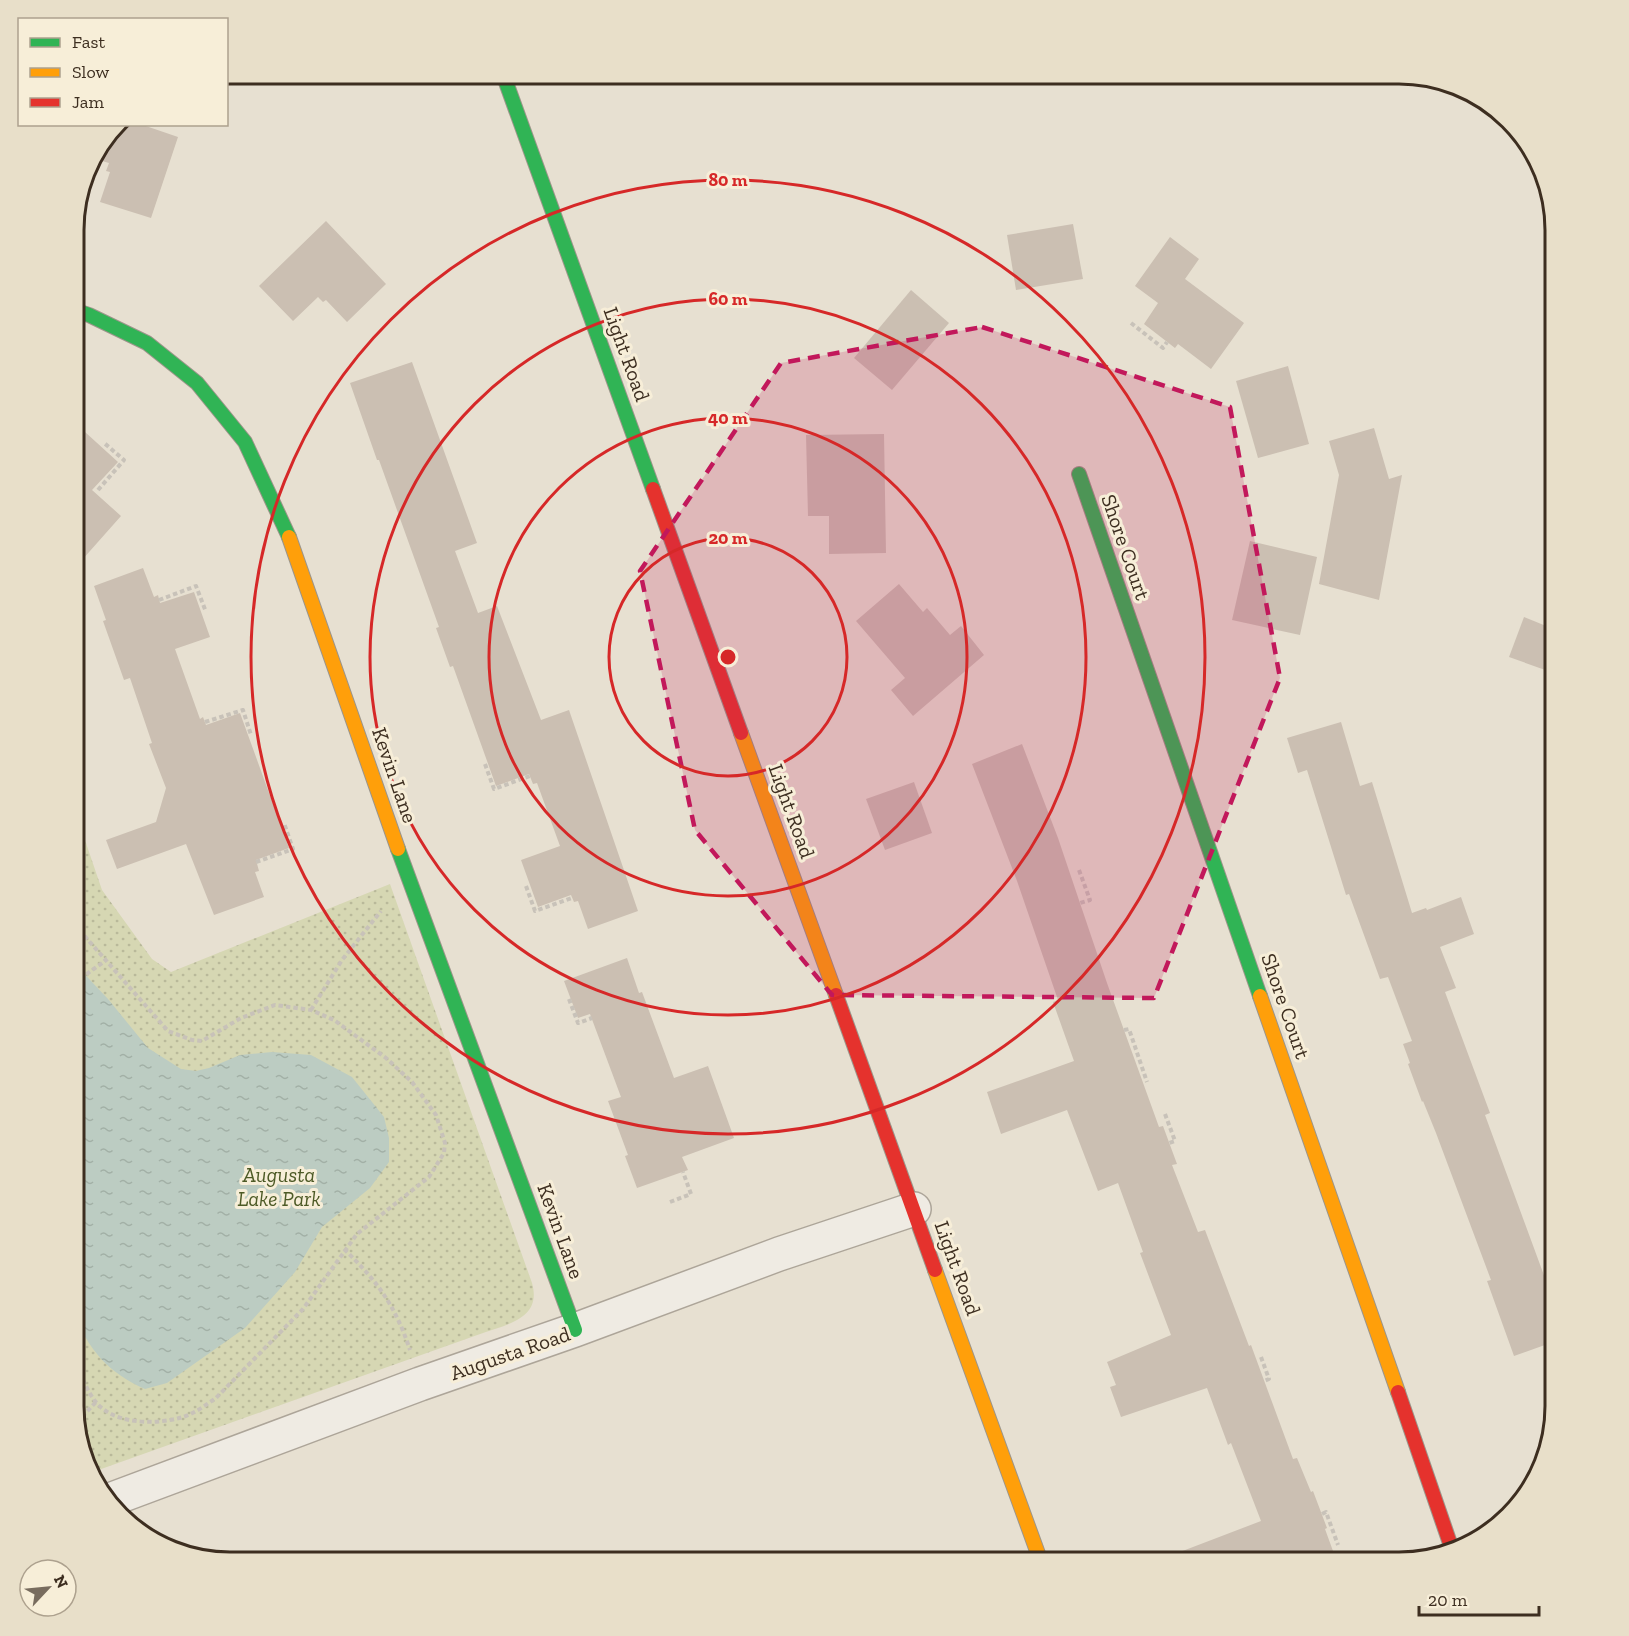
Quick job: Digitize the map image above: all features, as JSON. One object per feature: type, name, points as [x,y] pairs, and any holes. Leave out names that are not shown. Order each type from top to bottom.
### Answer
[{"type":"street","name":"Light Road","points":[[507,84],[1037,1552]]},
{"type":"street","name":"Kevin Lane","points":[[84,313],[147,343],[197,383],[245,442],[291,542],[418,904],[575,1330]]},
{"type":"street","name":"Shore Court","points":[[1078,474],[1450,1543]]},
{"type":"street","name":"Augusta Road","points":[[117,1498],[420,1384],[575,1330],[778,1254],[914,1209]]},
{"type":"path","points":[[1131,323],[1162,348],[1167,342]]},
{"type":"path","points":[[98,490],[124,460],[103,442]]},
{"type":"path","points":[[159,600],[196,586],[206,612]]},
{"type":"path","points":[[205,722],[243,710],[251,735]]},
{"type":"path","points":[[485,764],[494,789],[530,776]]},
{"type":"path","points":[[256,862],[293,849],[284,823]]},
{"type":"path","points":[[1079,870],[1090,900],[1080,903]]},
{"type":"path","points":[[526,886],[535,911],[572,898]]},
{"type":"path","points":[[311,1010],[342,960],[376,915],[387,906]]},
{"type":"path","points":[[84,936],[168,1030],[192,1040],[202,1041],[241,1018],[275,1005],[311,1010],[334,1020],[386,1058],[412,1082],[436,1115],[445,1143],[444,1153],[429,1177],[357,1234],[303,1309],[216,1398],[204,1407],[184,1416],[147,1422],[128,1419],[110,1413],[96,1402],[84,1379]]},
{"type":"path","points":[[84,976],[106,961]]},
{"type":"path","points":[[569,999],[578,1023],[592,1018]]},
{"type":"path","points":[[1124,1030],[1129,1029],[1148,1082]]},
{"type":"path","points":[[1165,1114],[1175,1141],[1169,1143]]},
{"type":"path","points":[[670,1202],[691,1194],[682,1172]]},
{"type":"path","points":[[344,1250],[380,1287],[404,1332],[412,1357]]},
{"type":"path","points":[[1261,1357],[1269,1379],[1264,1381]]},
{"type":"path","points":[[84,1414],[96,1402]]},
{"type":"path","points":[[1322,1514],[1326,1512],[1338,1545]]},
{"type":"highlighted area","points":[[982,327],[1230,407],[1280,678],[1154,998],[832,995],[695,830],[640,571],[781,363]]},
{"type":"green space","name":"Augusta Lake Park","points":[[84,837],[102,890],[152,959],[171,972],[390,884],[532,1283],[534,1295],[527,1312],[521,1318],[99,1470],[87,1434],[84,1406]]},
{"type":"water","points":[[84,974],[148,1048],[181,1069],[196,1071],[240,1055],[272,1052],[311,1055],[352,1077],[384,1117],[389,1138],[389,1162],[370,1188],[322,1227],[295,1272],[245,1328],[167,1383],[145,1389],[110,1368],[84,1334]]},
{"type":"building","points":[[128,126],[146,126],[178,137],[151,218],[100,202],[110,172],[106,171],[109,163],[102,161],[114,141]]},
{"type":"building","points":[[326,221],[386,284],[347,322],[326,300],[323,302],[318,297],[293,321],[259,286]]},
{"type":"building","points":[[1073,224],[1083,279],[1016,290],[1007,235]]},
{"type":"building","points":[[1170,237],[1199,259],[1185,279],[1244,323],[1211,369],[1178,344],[1175,348],[1144,324],[1158,303],[1135,286]]},
{"type":"building","points":[[911,290],[949,323],[892,390],[854,358]]},
{"type":"building","points":[[412,362],[477,543],[455,551],[478,613],[497,606],[541,720],[569,710],[638,911],[588,929],[578,901],[574,902],[571,895],[538,907],[521,860],[560,846],[537,783],[533,784],[529,774],[496,786],[453,666],[450,667],[436,628],[439,627],[350,383]]},
{"type":"building","points":[[1288,366],[1309,444],[1258,458],[1236,381]]},
{"type":"building","points":[[1374,428],[1389,479],[1402,475],[1379,600],[1319,584],[1339,475],[1329,441]]},
{"type":"building","points":[[84,431],[118,462],[92,490],[121,516],[84,558]]},
{"type":"building","points":[[884,434],[886,553],[829,554],[829,516],[808,516],[806,435]]},
{"type":"building","points":[[1250,541],[1317,557],[1300,635],[1232,620]]},
{"type":"building","points":[[143,568],[154,597],[158,595],[160,603],[194,592],[210,637],[175,649],[200,719],[203,717],[206,725],[240,713],[289,848],[256,860],[259,871],[255,872],[264,897],[214,915],[186,844],[117,869],[106,840],[156,822],[166,788],[149,744],[152,743],[130,678],[124,680],[103,621],[106,620],[94,586]]},
{"type":"building","points":[[899,584],[923,612],[927,608],[950,635],[961,626],[984,655],[913,716],[891,690],[905,678],[856,621]]},
{"type":"building","points":[[1524,617],[1545,626],[1545,670],[1509,657]]},
{"type":"building","points":[[1341,722],[1360,786],[1372,782],[1412,913],[1426,908],[1427,910],[1461,897],[1474,934],[1440,947],[1456,988],[1445,992],[1490,1113],[1485,1115],[1545,1278],[1545,1345],[1514,1356],[1487,1281],[1491,1280],[1408,1064],[1410,1063],[1403,1044],[1412,1041],[1388,977],[1380,979],[1349,894],[1346,895],[1307,770],[1298,773],[1287,738]]},
{"type":"building","points":[[1022,744],[1058,838],[1159,1127],[1163,1126],[1177,1164],[1172,1165],[1198,1232],[1205,1230],[1293,1459],[1297,1458],[1311,1492],[1313,1491],[1333,1551],[1180,1552],[1261,1521],[1231,1443],[1228,1445],[1207,1388],[1121,1417],[1110,1387],[1116,1385],[1107,1362],[1171,1335],[1140,1253],[1143,1252],[1118,1183],[1098,1191],[1067,1110],[1001,1134],[987,1092],[1074,1061],[1053,1002],[1058,1000],[1017,881],[972,764]]},
{"type":"building","points":[[914,782],[932,833],[885,850],[866,799]]},
{"type":"building","points":[[627,958],[674,1078],[708,1066],[734,1138],[682,1157],[688,1170],[637,1188],[625,1156],[628,1155],[608,1101],[621,1097],[590,1014],[578,1018],[564,981]]},
{"type":"traffic: fast","points":[[507,84],[653,489]]},
{"type":"traffic: fast","points":[[84,313],[147,343],[197,383],[245,442],[289,537]]},
{"type":"traffic: fast","points":[[1079,474],[1260,996]]},
{"type":"traffic: fast","points":[[398,849],[575,1330]]},
{"type":"traffic: slow","points":[[289,537],[398,849]]},
{"type":"traffic: slow","points":[[741,733],[836,995]]},
{"type":"traffic: slow","points":[[1260,996],[1398,1392]]},
{"type":"traffic: slow","points":[[935,1270],[1037,1552]]},
{"type":"traffic: jam","points":[[653,489],[741,733]]},
{"type":"traffic: jam","points":[[836,995],[935,1270]]},
{"type":"traffic: jam","points":[[1398,1392],[1450,1543]]}]
